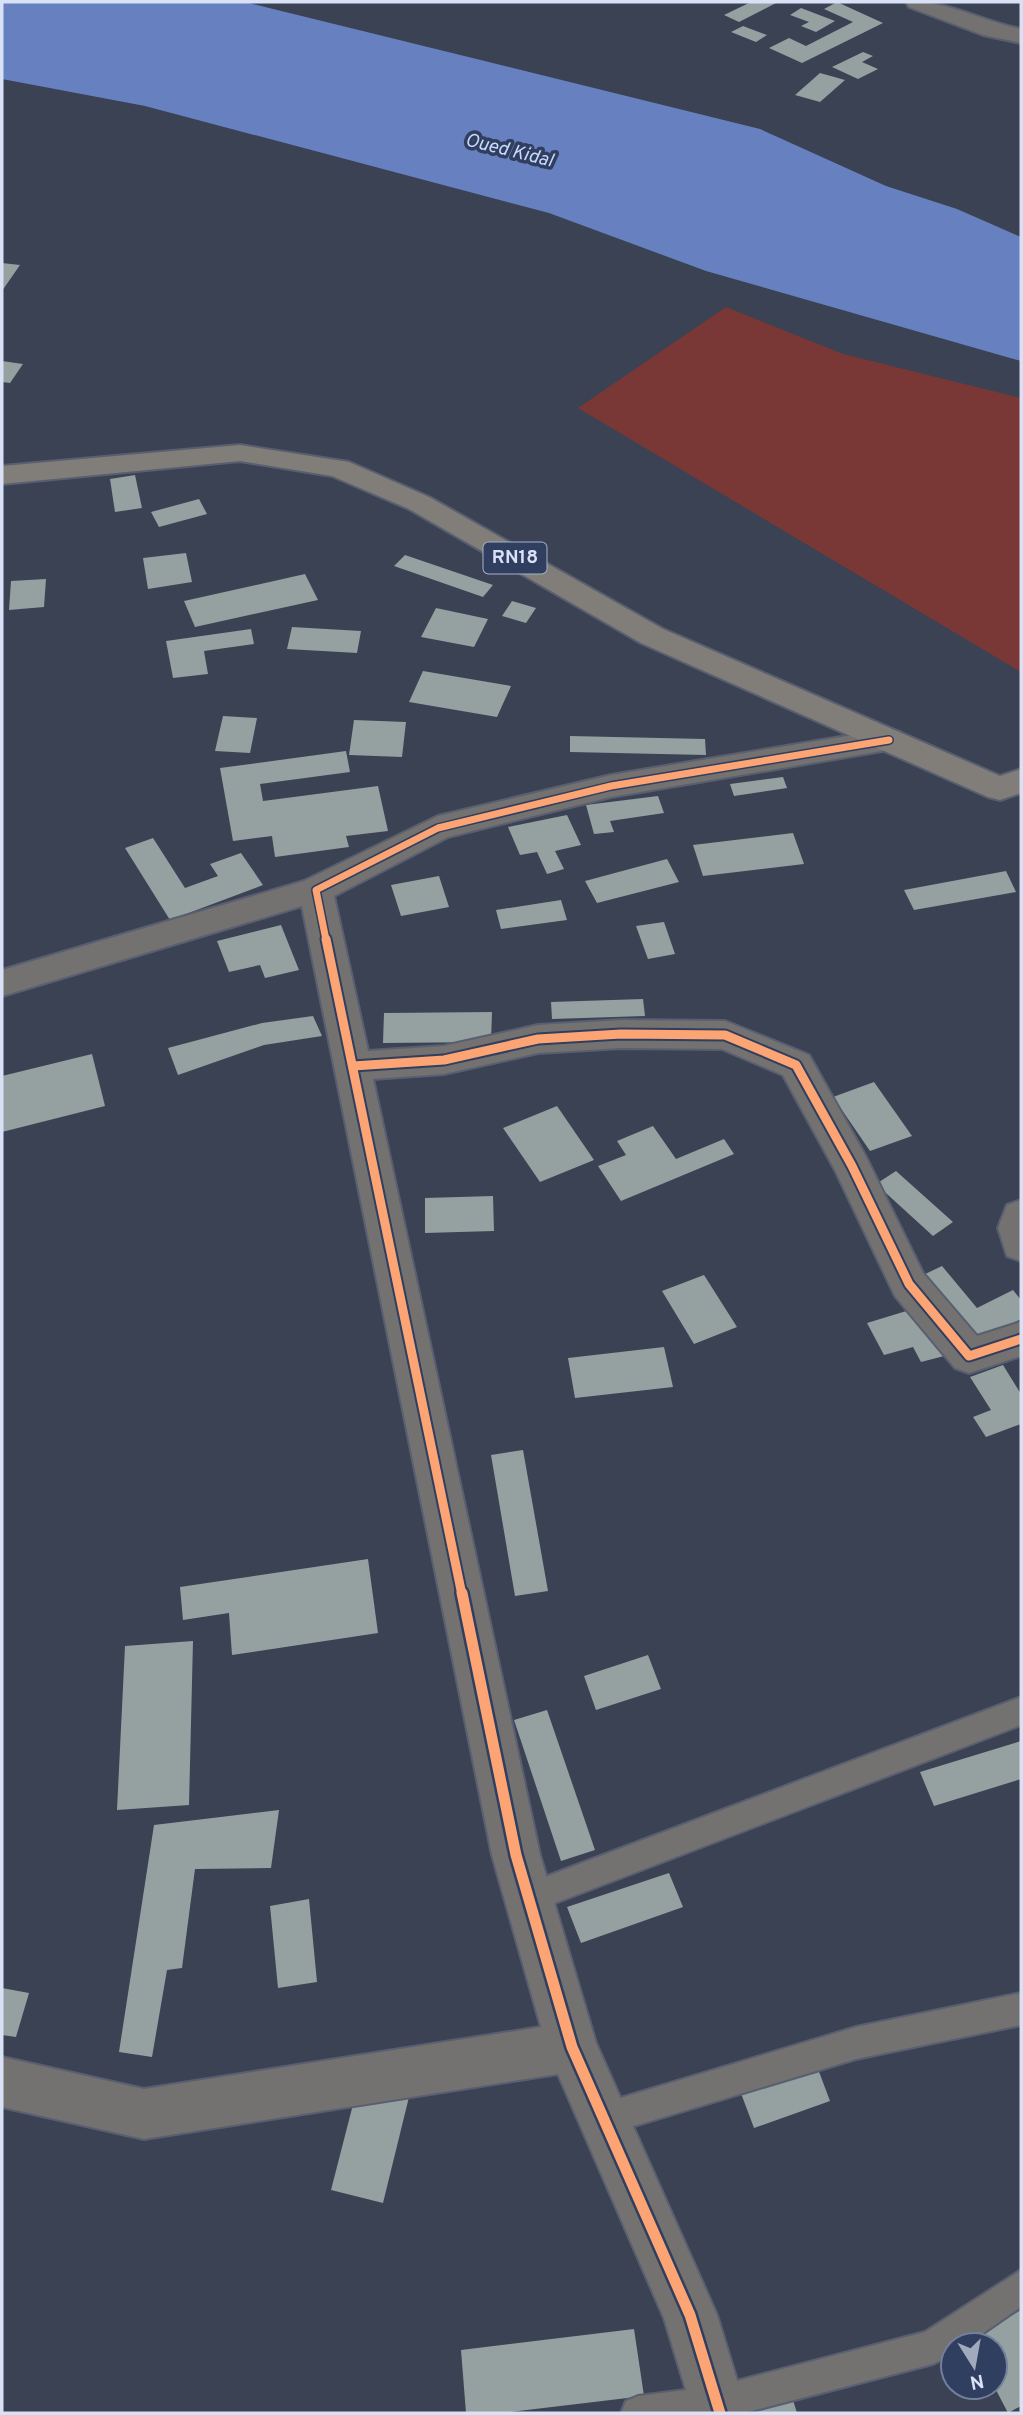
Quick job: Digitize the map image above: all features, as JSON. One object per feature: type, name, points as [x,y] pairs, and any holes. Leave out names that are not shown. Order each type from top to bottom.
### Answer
[{"type":"main road","name":"RN18","points":[[2,475],[240,453],[339,468],[419,503],[652,636],[1000,789],[1021,780]]},
{"type":"street","points":[[917,2],[991,30],[1021,36]]},
{"type":"street","points":[[2,983],[316,890],[438,828],[611,786],[889,740]]},
{"type":"street","points":[[316,890],[516,1855],[572,2047],[690,2315],[719,2408]]},
{"type":"street","points":[[353,1066],[444,1060],[538,1039],[621,1034],[725,1035],[796,1065],[852,1166],[909,1284],[969,1356],[1021,1339]]},
{"type":"street","points":[[1021,1216],[1017,1228],[1021,1245]]},
{"type":"street","points":[[2,2082],[144,2114],[572,2047]]},
{"type":"lane","points":[[529,1898],[1021,1711]]},
{"type":"lane","points":[[604,2119],[856,2043],[1021,2009]]},
{"type":"lane","points":[[638,2413],[719,2408],[933,2347],[1021,2287]]},
{"type":"shaded area","points":[[726,307],[843,354],[1021,398],[1021,672],[578,408]]},
{"type":"water","name":"Oued Kidal","points":[[2,2],[245,2],[760,129],[886,186],[957,209],[1021,237],[1021,361],[706,271],[549,213],[145,106],[2,79]]},
{"type":"building","points":[[751,2],[778,2],[739,22],[724,15]]},
{"type":"building","points":[[837,2],[883,23],[802,63],[769,48],[789,38],[806,46],[853,22],[824,9]]},
{"type":"building","points":[[801,8],[835,21],[816,32],[801,26],[809,22],[790,15]]},
{"type":"building","points":[[743,26],[767,35],[756,42],[731,32]]},
{"type":"building","points":[[863,52],[873,56],[862,62],[878,69],[858,79],[832,67]]},
{"type":"building","points":[[820,73],[845,80],[820,102],[795,95]]},
{"type":"building","points":[[2,263],[20,265],[2,291]]},
{"type":"building","points":[[2,361],[23,364],[10,383],[2,382]]},
{"type":"building","points":[[135,475],[142,508],[115,512],[110,479]]},
{"type":"building","points":[[199,499],[207,514],[159,527],[151,512]]},
{"type":"building","points":[[186,553],[192,582],[148,589],[143,558]]},
{"type":"building","points":[[405,555],[493,585],[483,597],[394,566]]},
{"type":"building","points":[[305,574],[318,600],[195,627],[184,601]]},
{"type":"building","points":[[46,579],[44,607],[9,610],[11,581]]},
{"type":"building","points":[[512,601],[536,608],[526,623],[502,616]]},
{"type":"building","points":[[436,608],[488,619],[474,647],[421,637]]},
{"type":"building","points":[[292,627],[361,631],[357,653],[287,649]]},
{"type":"building","points":[[251,629],[254,644],[204,651],[208,674],[173,678],[166,641]]},
{"type":"building","points":[[423,671],[511,686],[497,717],[409,702]]},
{"type":"building","points":[[223,716],[257,718],[250,753],[215,751]]},
{"type":"building","points":[[354,720],[406,722],[402,757],[349,755]]},
{"type":"building","points":[[570,736],[705,739],[706,755],[570,752]]},
{"type":"building","points":[[346,751],[350,772],[260,784],[263,801],[378,786],[388,831],[346,836],[349,847],[275,857],[272,836],[233,841],[220,768]]},
{"type":"building","points":[[783,777],[787,788],[734,796],[730,784]]},
{"type":"building","points":[[658,796],[664,813],[610,821],[614,832],[594,834],[586,805]]},
{"type":"building","points":[[567,815],[581,845],[555,851],[564,869],[547,874],[537,852],[520,855],[508,827]]},
{"type":"building","points":[[793,833],[804,864],[703,876],[693,845]]},
{"type":"building","points":[[153,838],[185,888],[218,876],[210,864],[241,853],[263,885],[170,920],[125,848]]},
{"type":"building","points":[[667,859],[679,882],[597,903],[585,881]]},
{"type":"building","points":[[1006,871],[1016,892],[914,910],[904,890]]},
{"type":"building","points":[[439,876],[449,907],[401,916],[391,885]]},
{"type":"building","points":[[561,900],[567,920],[501,929],[496,910]]},
{"type":"building","points":[[664,922],[675,954],[648,959],[636,926]]},
{"type":"building","points":[[281,925],[299,970],[265,978],[260,965],[229,972],[217,941]]},
{"type":"building","points":[[643,999],[645,1016],[552,1019],[551,1002]]},
{"type":"building","points":[[492,1012],[491,1042],[383,1043],[384,1013]]},
{"type":"building","points":[[313,1016],[322,1036],[264,1045],[178,1075],[168,1048],[262,1023]]},
{"type":"building","points":[[92,1054],[105,1106],[2,1132],[2,1076]]},
{"type":"building","points":[[874,1082],[912,1136],[870,1151],[833,1097]]},
{"type":"building","points":[[557,1106],[594,1160],[540,1182],[503,1128]]},
{"type":"building","points":[[653,1126],[676,1159],[724,1139],[734,1154],[621,1201],[598,1166],[626,1155],[617,1141]]},
{"type":"building","points":[[896,1171],[953,1222],[933,1236],[876,1184]]},
{"type":"building","points":[[493,1196],[494,1231],[425,1233],[425,1198]]},
{"type":"building","points":[[942,1266],[977,1308],[1013,1290],[1021,1300],[1021,1319],[974,1343],[921,1276]]},
{"type":"building","points":[[704,1275],[737,1327],[694,1344],[662,1291]]},
{"type":"building","points":[[926,1305],[952,1354],[921,1362],[913,1347],[884,1355],[867,1323]]},
{"type":"building","points":[[664,1347],[673,1387],[575,1398],[568,1358]]},
{"type":"building","points":[[1003,1365],[1021,1394],[1021,1424],[986,1437],[973,1417],[991,1410],[970,1377]]},
{"type":"building","points":[[523,1450],[548,1591],[515,1596],[491,1455]]},
{"type":"building","points":[[368,1559],[378,1633],[232,1655],[229,1613],[183,1620],[180,1587]]},
{"type":"building","points":[[193,1641],[189,1805],[117,1810],[125,1646]]},
{"type":"building","points":[[648,1655],[661,1689],[596,1710],[584,1676]]},
{"type":"building","points":[[547,1710],[595,1850],[561,1861],[514,1720]]},
{"type":"building","points":[[1021,1741],[1021,1779],[934,1806],[920,1772]]},
{"type":"building","points":[[279,1810],[271,1868],[195,1869],[182,1968],[167,1970],[152,2057],[119,2052],[154,1825]]},
{"type":"building","points":[[669,1873],[683,1907],[581,1943],[567,1907]]},
{"type":"building","points":[[309,1899],[317,1982],[278,1988],[270,1906]]},
{"type":"building","points":[[2,1988],[29,1993],[16,2037],[2,2035]]},
{"type":"building","points":[[815,2061],[830,2101],[754,2128],[739,2088]]},
{"type":"building","points":[[358,2085],[409,2097],[383,2203],[331,2190]]},
{"type":"building","points":[[1021,2310],[1021,2406],[1008,2413],[1002,2401],[1009,2401],[1009,2331],[983,2331]]},
{"type":"building","points":[[634,2329],[644,2396],[502,2413],[466,2413],[461,2350]]},
{"type":"building","points":[[792,2397],[797,2413],[746,2413]]},
{"type":"cycle path","points":[[720,2413],[690,2315],[572,2047],[516,1855],[316,890],[438,828],[611,786],[889,740]]},
{"type":"cycle path","points":[[353,1066],[444,1060],[538,1039],[621,1034],[725,1035],[796,1065],[852,1166],[909,1284],[969,1356],[1021,1339]]}]
